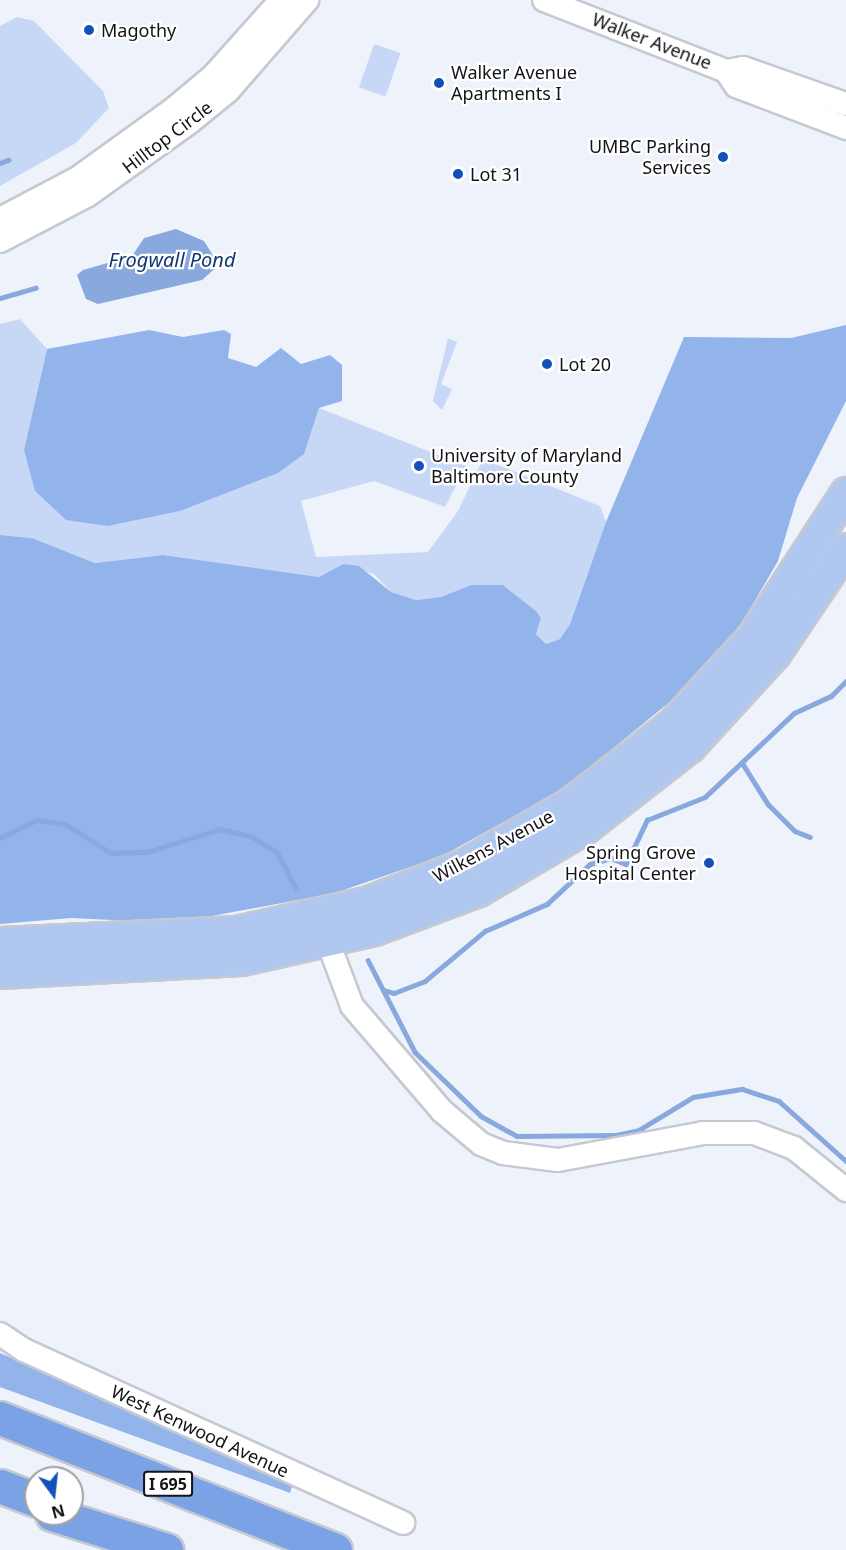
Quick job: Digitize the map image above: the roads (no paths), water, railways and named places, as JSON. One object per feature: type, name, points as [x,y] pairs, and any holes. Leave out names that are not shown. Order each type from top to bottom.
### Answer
[{"type":"highway","name":"I 695","points":[[0,1418],[335,1550]]},
{"type":"highway","points":[[0,1486],[24,1495]]},
{"type":"highway","points":[[0,1498],[24,1505]]},
{"type":"highway","points":[[84,1519],[166,1550]]},
{"type":"highway","points":[[84,1524],[166,1550]]},
{"type":"main road","name":"Wilkens Avenue","points":[[0,972],[242,960],[322,929],[466,864],[570,804],[626,764],[712,684],[752,638],[845,496]]},
{"type":"main road","name":"Wilkens Avenue","points":[[0,943],[322,929],[478,891],[586,828],[690,747],[776,653],[817,599],[846,549]]},
{"type":"main road","points":[[817,599],[846,573]]},
{"type":"street","name":"Hilltop Circle","points":[[0,219],[131,142],[213,76],[281,0]]},
{"type":"street","name":"Hilltop Circle","points":[[0,240],[88,195],[190,122],[228,91],[307,0]]},
{"type":"street","name":"Walker Avenue","points":[[544,0],[726,70],[743,68],[846,104]]},
{"type":"street","name":"Walker Avenue","points":[[726,70],[736,86],[846,128]]},
{"type":"street","points":[[322,929],[351,1006],[441,1111],[481,1144],[503,1153],[558,1160],[703,1133],[754,1133],[794,1148],[846,1190]]},
{"type":"street","name":"West Kenwood Avenue","points":[[0,1334],[24,1350],[404,1523]]},
{"type":"water","name":"Frogwall Pond","points":[[176,229],[204,241],[219,265],[202,280],[98,304],[86,299],[77,275],[83,270],[132,256],[144,238]]},
{"type":"waterway","points":[[0,163],[8,160]]},
{"type":"waterway","points":[[0,298],[36,288]]},
{"type":"waterway","points":[[383,990],[394,993],[425,981],[485,931],[547,904],[590,864],[611,858],[626,864],[647,820],[705,797],[794,713],[831,696],[846,681]]},
{"type":"waterway","points":[[743,764],[768,804],[795,831],[810,837]]},
{"type":"waterway","points":[[0,838],[37,820],[65,824],[111,853],[148,852],[220,829],[251,836],[277,852],[296,887]]},
{"type":"waterway","points":[[368,960],[415,1052],[481,1116],[517,1136],[616,1135],[639,1130],[693,1097],[742,1089],[779,1101],[846,1161]]},
{"type":"place","name":"Magothy","points":[[89,30]]},
{"type":"place","name":"Walker Avenue Apartments I","points":[[439,83]]},
{"type":"place","name":"UMBC Parking Services","points":[[723,157]]},
{"type":"place","name":"Lot 31","points":[[458,174]]},
{"type":"place","name":"Lot 20","points":[[547,364]]},
{"type":"place","name":"University of Maryland Baltimore County","points":[[419,466]]},
{"type":"place","name":"Spring Grove Hospital Center","points":[[709,863]]}]
